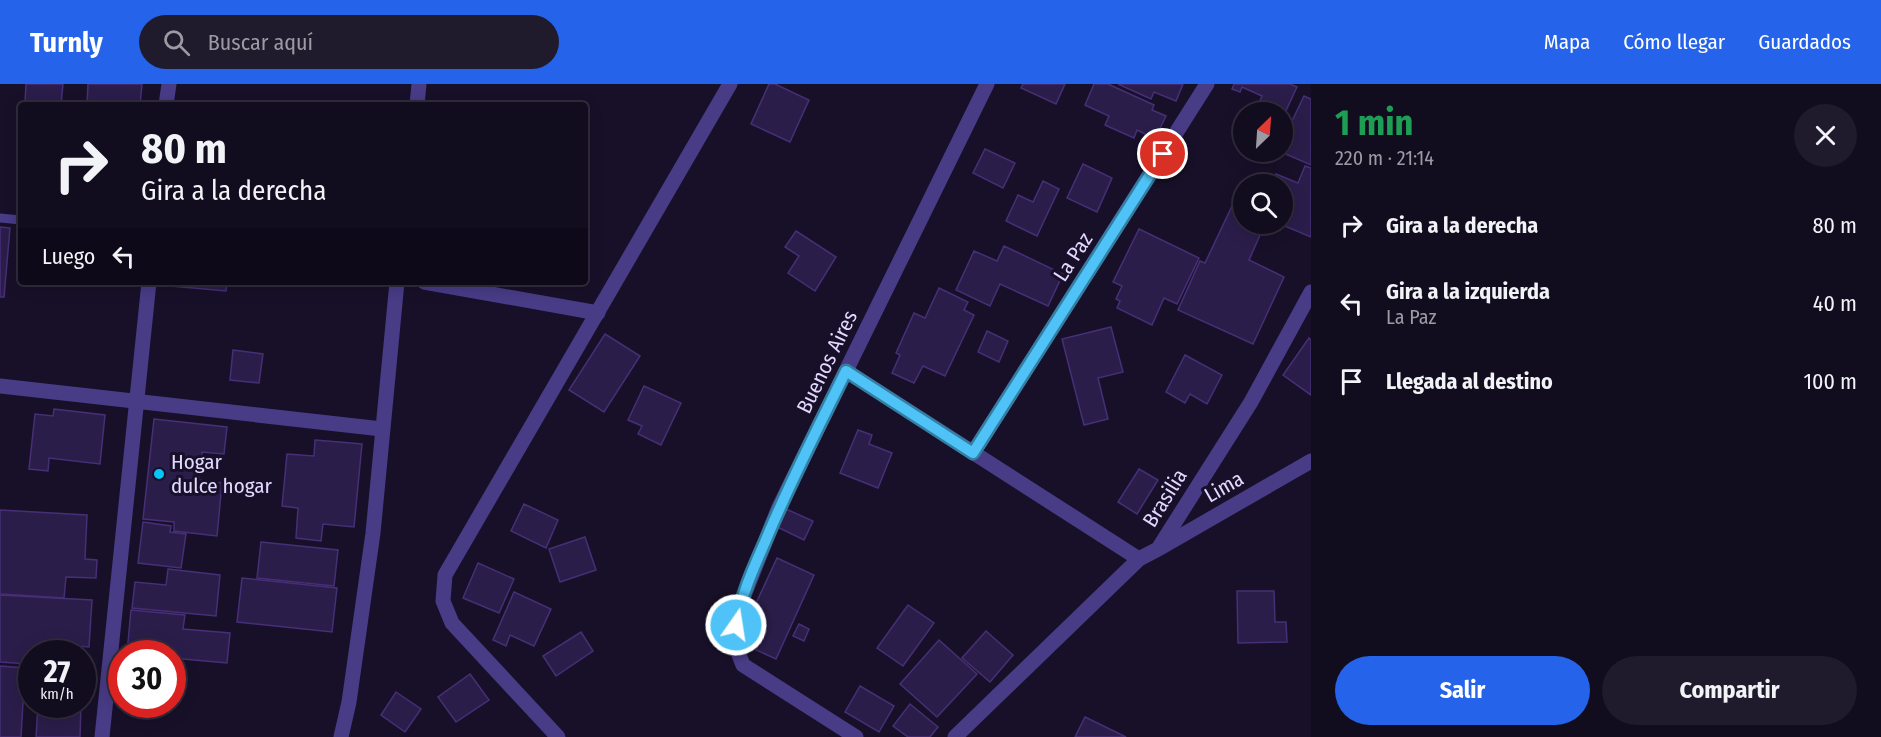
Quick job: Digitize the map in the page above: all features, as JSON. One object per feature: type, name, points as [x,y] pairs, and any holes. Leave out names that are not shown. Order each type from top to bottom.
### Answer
[{"type":"street","points":[[166,102],[169,84]]},
{"type":"street","points":[[417,102],[419,84]]},
{"type":"street","points":[[558,737],[452,623],[442,601],[445,575],[730,84]]},
{"type":"street","name":"Buenos Aires","points":[[856,737],[743,665],[734,642],[739,608],[779,507],[987,84]]},
{"type":"street","name":"La Paz","points":[[973,453],[1207,84]]},
{"type":"street","points":[[102,737],[149,285]]},
{"type":"street","points":[[341,737],[349,702],[371,544],[397,285]]},
{"type":"street","points":[[441,285],[598,312]]},
{"type":"street","name":"Brasilia","points":[[955,737],[1139,560],[1158,549],[1251,402],[1311,292]]},
{"type":"street","points":[[846,371],[1139,560]]},
{"type":"street","points":[[0,386],[382,429]]},
{"type":"street","name":"Lima","points":[[1158,549],[1311,461]]},
{"type":"lane","points":[[0,218],[18,220]]},
{"type":"building","points":[[26,84],[63,84],[61,102],[25,102]]},
{"type":"building","points":[[88,84],[142,84],[140,102],[87,102]]},
{"type":"building","points":[[769,84],[775,84],[809,100],[790,142],[751,124]]},
{"type":"building","points":[[1023,84],[1065,84],[1056,104],[1021,88]]},
{"type":"building","points":[[1094,84],[1108,84],[1154,105],[1152,110],[1166,116],[1155,139],[1137,130],[1134,138],[1105,125],[1109,116],[1085,105]]},
{"type":"building","points":[[1118,84],[1183,84],[1176,101],[1154,92],[1151,99]]},
{"type":"building","points":[[1234,84],[1290,84],[1297,87],[1290,102],[1259,102],[1262,96],[1242,87],[1240,92],[1232,89]]},
{"type":"building","points":[[1304,96],[1311,99],[1311,165],[1293,157],[1293,119]]},
{"type":"building","points":[[985,149],[1015,163],[1003,188],[973,173]]},
{"type":"building","points":[[1083,164],[1112,178],[1097,212],[1067,198]]},
{"type":"building","points":[[1305,166],[1311,168],[1311,237],[1293,229],[1293,181],[1298,183]]},
{"type":"building","points":[[1043,181],[1059,189],[1037,236],[1006,221],[1018,195],[1033,202]]},
{"type":"building","points":[[1233,206],[1233,234],[1261,234],[1249,260],[1284,277],[1253,344],[1178,310],[1200,261],[1205,263]]},
{"type":"building","points":[[0,227],[10,228],[4,297],[0,297]]},
{"type":"building","points":[[1139,229],[1199,258],[1177,304],[1164,298],[1152,325],[1117,308],[1120,301],[1116,299],[1122,286],[1113,282]]},
{"type":"building","points":[[796,231],[836,257],[815,291],[788,273],[799,256],[785,247]]},
{"type":"building","points":[[1004,246],[1063,274],[1048,306],[1000,284],[990,306],[956,290],[974,251],[997,261]]},
{"type":"building","points":[[171,285],[227,285],[226,291]]},
{"type":"building","points":[[939,288],[968,302],[964,310],[974,315],[945,376],[923,366],[914,383],[892,373],[900,355],[896,353],[914,313],[925,318]]},
{"type":"building","points":[[1111,327],[1123,372],[1098,378],[1108,419],[1084,425],[1062,339]]},
{"type":"building","points":[[987,331],[1008,341],[999,362],[978,352]]},
{"type":"building","points":[[605,334],[640,356],[604,412],[569,390]]},
{"type":"building","points":[[1309,338],[1311,340],[1311,395],[1283,375]]},
{"type":"building","points":[[233,350],[263,354],[259,383],[230,380]]},
{"type":"building","points":[[1185,355],[1222,375],[1207,404],[1190,394],[1185,403],[1166,392]]},
{"type":"building","points":[[644,386],[681,403],[661,445],[638,434],[642,426],[628,420]]},
{"type":"building","points":[[54,409],[105,415],[100,464],[49,458],[48,471],[29,469],[35,414],[53,416]]},
{"type":"building","points":[[154,419],[227,427],[224,454],[202,452],[199,480],[222,483],[217,536],[174,531],[174,522],[143,519]]},
{"type":"building","points":[[858,430],[872,435],[869,444],[892,453],[878,488],[840,473]]},
{"type":"building","points":[[315,440],[362,444],[354,527],[323,524],[321,541],[296,538],[298,508],[282,506],[287,454],[314,456]]},
{"type":"building","points":[[1139,469],[1158,480],[1137,514],[1118,502]]},
{"type":"building","points":[[524,504],[558,520],[546,548],[511,531]]},
{"type":"building","points":[[786,509],[813,521],[804,540],[777,527]]},
{"type":"building","points":[[0,510],[87,515],[85,559],[97,560],[96,578],[66,577],[64,598],[0,594]]},
{"type":"building","points":[[143,522],[171,526],[170,532],[186,534],[181,568],[138,563]]},
{"type":"building","points":[[585,537],[596,570],[560,582],[549,549]]},
{"type":"building","points":[[261,542],[338,550],[334,586],[257,578]]},
{"type":"building","points":[[777,558],[814,575],[776,659],[743,644],[756,614],[752,612]]},
{"type":"building","points":[[478,563],[514,579],[499,613],[463,598]]},
{"type":"building","points":[[168,569],[220,575],[216,616],[132,608],[135,582],[166,585]]},
{"type":"building","points":[[242,578],[337,588],[332,632],[237,622]]},
{"type":"building","points":[[1237,591],[1274,591],[1275,622],[1286,622],[1287,642],[1238,643]]},
{"type":"building","points":[[514,592],[551,609],[534,646],[510,635],[506,646],[493,640]]},
{"type":"building","points":[[0,595],[92,600],[89,640],[18,640],[18,663],[0,662]]},
{"type":"building","points":[[908,605],[934,623],[903,666],[877,648]]},
{"type":"building","points":[[131,610],[185,615],[183,629],[230,633],[227,663],[186,659],[186,640],[128,640]]},
{"type":"building","points":[[799,624],[809,629],[804,641],[793,636]]},
{"type":"building","points":[[986,631],[1013,655],[990,682],[962,658]]},
{"type":"building","points":[[581,632],[593,651],[556,676],[543,656]]},
{"type":"building","points":[[939,640],[977,674],[937,717],[900,684]]},
{"type":"building","points":[[0,666],[18,667],[18,718],[22,718],[21,737],[0,737]]},
{"type":"building","points":[[470,674],[489,700],[456,722],[438,697]]},
{"type":"building","points":[[860,686],[894,706],[879,732],[845,712]]},
{"type":"building","points":[[396,692],[421,709],[405,732],[381,715]]},
{"type":"building","points":[[910,704],[938,727],[930,737],[908,737],[893,726]]},
{"type":"building","points":[[1085,717],[1126,737],[1075,737]]},
{"type":"building","points":[[37,718],[81,718],[80,737],[36,737]]},
{"type":"place","name":"Hogar dulce hogar","points":[[159,474]]},
{"type":"route","points":[[736,625],[747,584],[779,507],[846,371],[973,453],[1163,154]]}]
